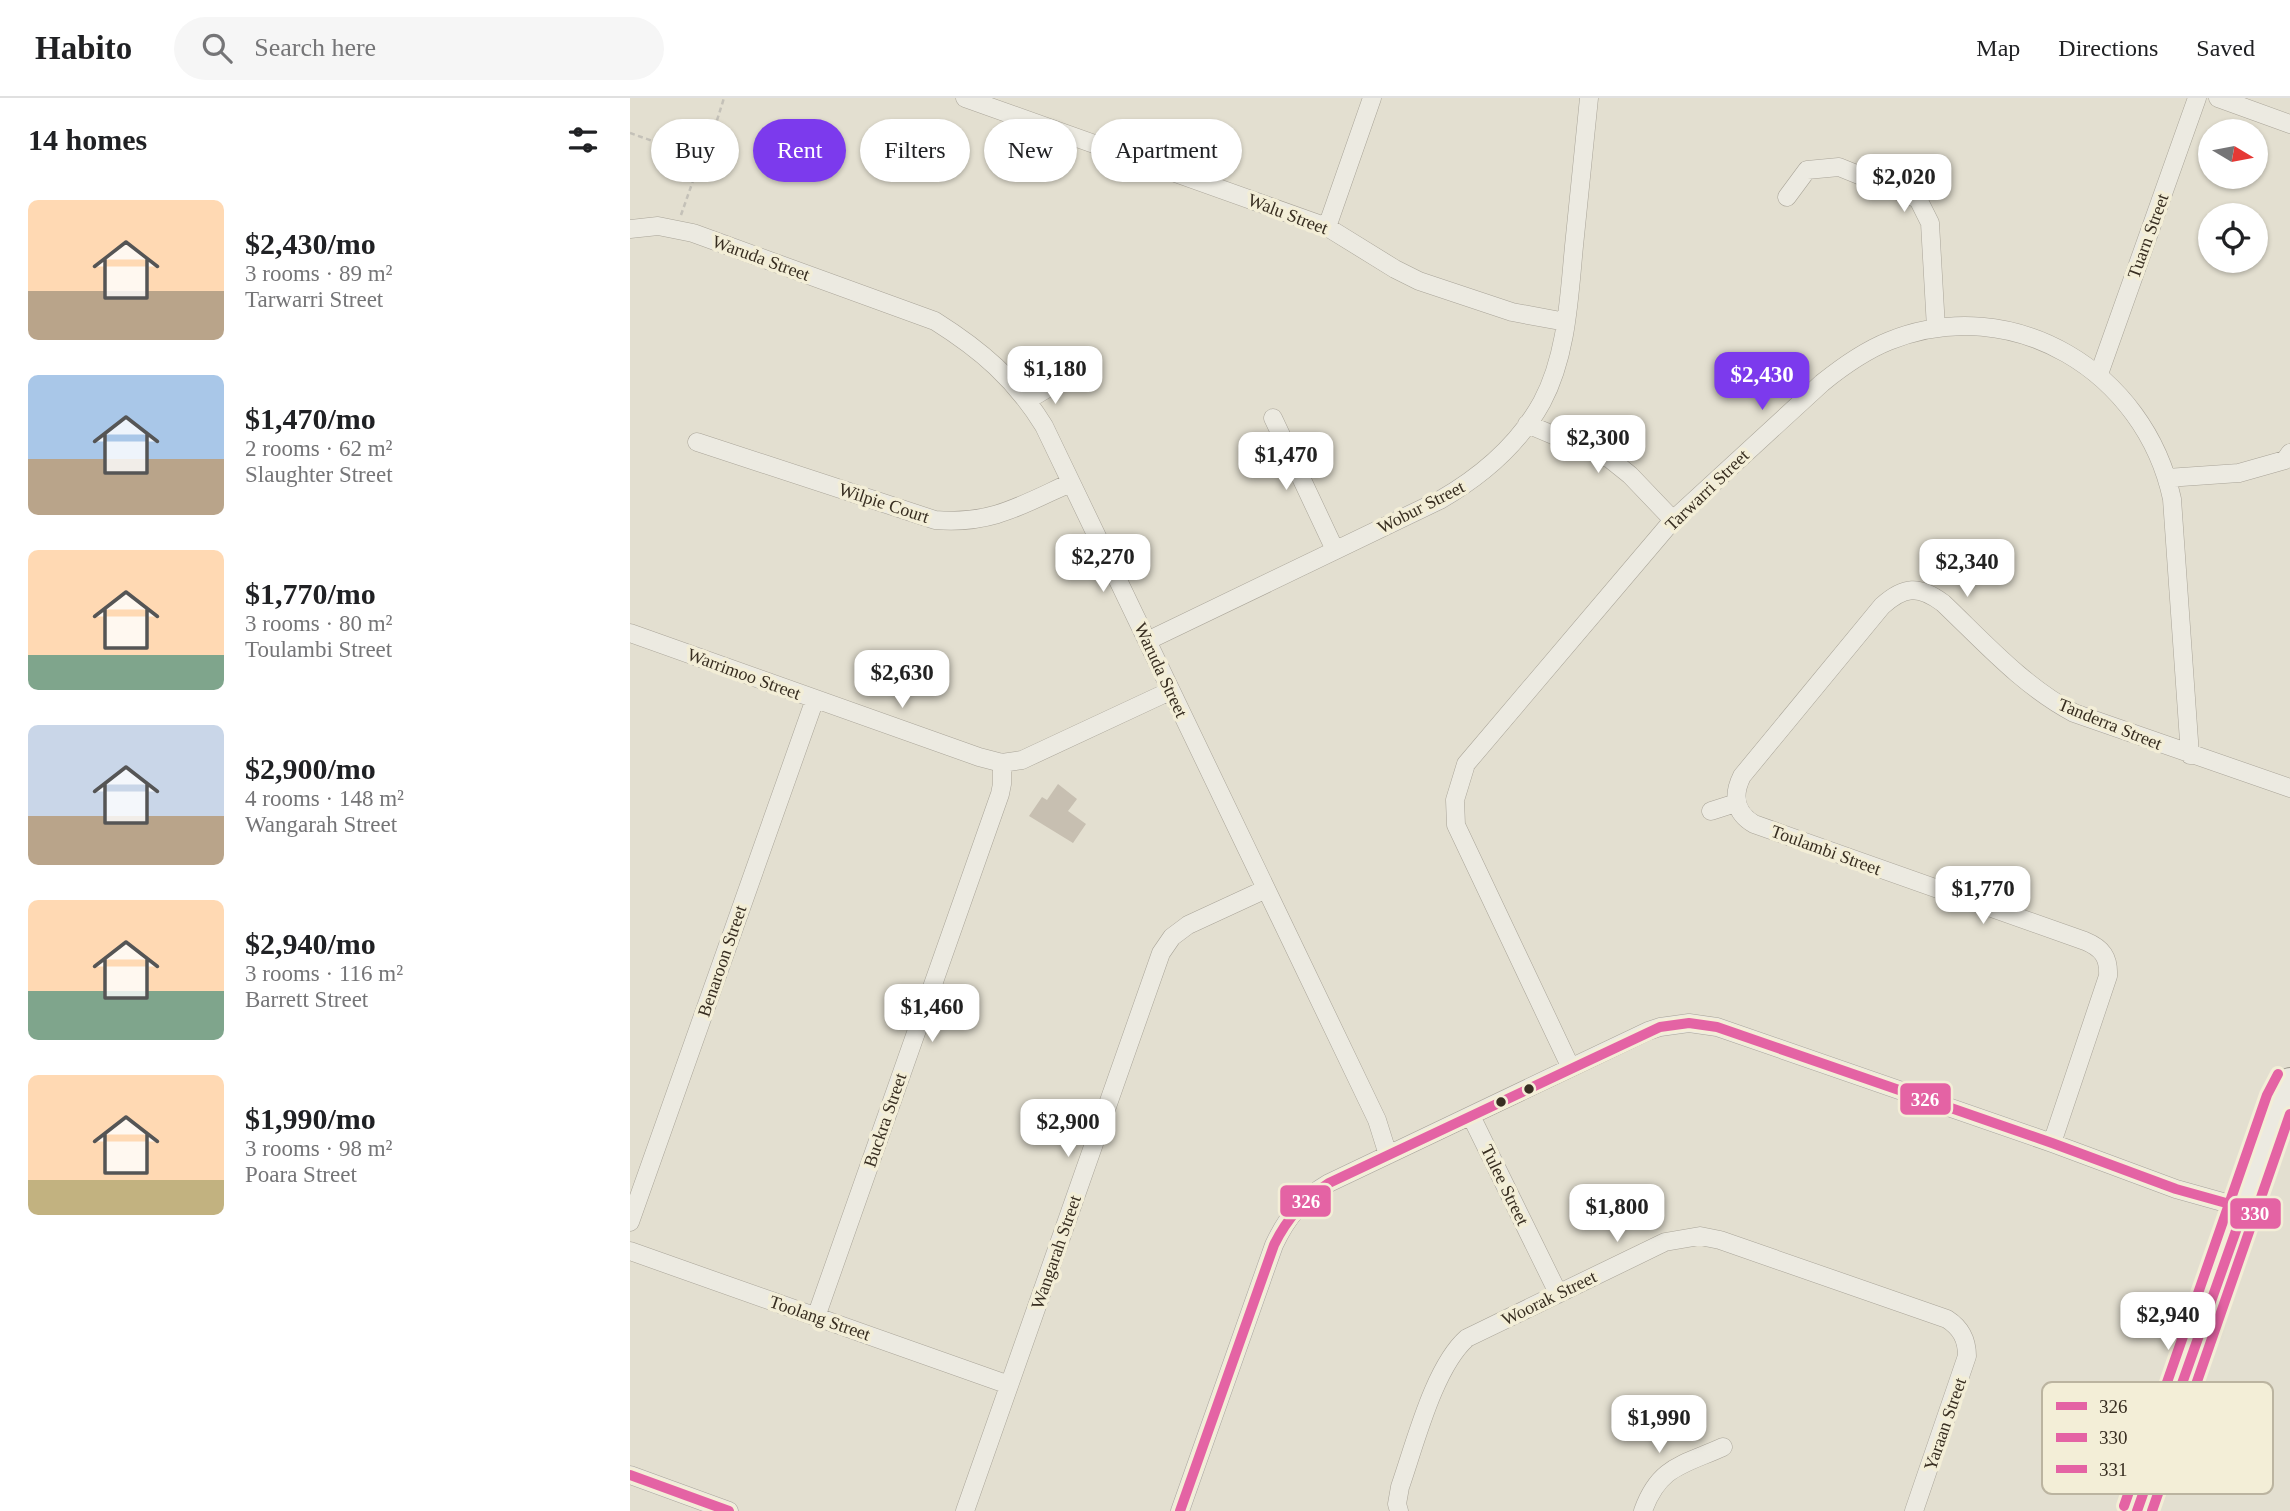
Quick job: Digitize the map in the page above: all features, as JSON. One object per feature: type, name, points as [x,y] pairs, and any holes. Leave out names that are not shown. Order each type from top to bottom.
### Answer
[{"type":"street","name":"Walu Street","points":[[965,98],[1327,227],[1419,281],[1512,312],[1566,321]]},
{"type":"street","points":[[1327,227],[1372,98]]},
{"type":"street","name":"Wobur Street","points":[[1147,640],[1466,485],[1497,460],[1527,424],[1542,402],[1566,321],[1589,98]]},
{"type":"street","name":"Tuarn Street","points":[[2099,374],[2197,98]]},
{"type":"street","points":[[2218,98],[2290,124]]},
{"type":"street","points":[[1787,197],[1807,170],[1839,167],[1918,199],[1930,223],[1936,328]]},
{"type":"street","name":"Waruda Street","points":[[630,229],[658,226],[692,233],[934,321],[971,343],[1003,372],[1028,400],[1044,426],[1377,1120],[1388,1155]]},
{"type":"street","name":"Tarwarri Street","points":[[1570,1066],[1456,825],[1455,800],[1466,764],[1673,520],[1822,383],[1870,349],[1891,340],[1936,328],[1982,327],[2028,336],[2054,346],[2099,374],[2120,395],[2154,443],[2167,478],[2174,520],[2190,755]]},
{"type":"street","points":[[1028,400],[1061,380]]},
{"type":"street","points":[[1273,418],[1335,550]]},
{"type":"street","points":[[1527,424],[1610,459],[1630,475],[1673,520]]},
{"type":"street","name":"Wilpie Court","points":[[697,442],[935,520],[980,520],[1001,514],[1070,483]]},
{"type":"street","points":[[2167,478],[2239,473],[2286,460],[2290,453]]},
{"type":"street","name":"Tanderra Street","points":[[1736,803],[1738,784],[1742,776],[1882,606],[1892,597],[1916,589],[1931,594],[1943,603],[2034,688],[2074,713],[2290,788]]},
{"type":"street","name":"Warrimoo Street","points":[[630,634],[1002,763]]},
{"type":"street","points":[[1002,763],[1022,760],[1170,691]]},
{"type":"street","name":"Benaroon Street","points":[[630,1222],[815,699]]},
{"type":"street","name":"Buckra Street","points":[[816,1317],[1000,794],[1002,763]]},
{"type":"street","points":[[1712,811],[1736,803]]},
{"type":"street","name":"Toulambi Street","points":[[1736,803],[1746,820],[1754,824],[2096,946],[2110,946],[2108,976],[2052,1143]]},
{"type":"street","name":"Wangarah Street","points":[[965,1511],[1161,953],[1172,937],[1188,925],[1266,889]]},
{"type":"street","points":[[1180,1511],[1273,1245],[1299,1204],[1312,1193],[1388,1155],[1570,1066],[1660,1027],[1689,1023],[1717,1027],[2052,1143],[2176,1189],[2244,1208]]},
{"type":"street","points":[[2183,1382],[2280,1100],[2290,1082]]},
{"type":"street","name":"Tulee Street","points":[[1471,1116],[1558,1293]]},
{"type":"street","name":"Woorak Street","points":[[1399,1511],[1400,1487],[1436,1385],[1455,1348],[1467,1338],[1665,1242],[1700,1236],[1720,1240],[1947,1319],[1956,1325],[1964,1336]]},
{"type":"street","name":"Toolang Street","points":[[630,1251],[1009,1385]]},
{"type":"street","name":"Yaraan Street","points":[[1914,1511],[1965,1366],[1967,1346],[1964,1336]]},
{"type":"street","points":[[1643,1511],[1656,1483],[1667,1472],[1723,1447]]},
{"type":"street","points":[[630,1475],[729,1511]]},
{"type":"street","points":[[2137,1511],[2143,1494]]},
{"type":"path","points":[[717,119],[724,98]]},
{"type":"path","points":[[630,133],[651,140]]},
{"type":"path","points":[[676,229],[693,182]]},
{"type":"building","points":[[1058,784],[1077,799],[1068,811],[1086,824],[1073,843],[1029,816],[1042,797],[1047,800]]},
{"type":"transit line","name":"326","points":[[1180,1511],[1274,1245],[1304,1203],[1329,1183],[1660,1027],[1689,1023],[1717,1027],[2052,1143],[2176,1189],[2244,1208]]},
{"type":"transit line","name":"331","points":[[2167,1382],[2267,1095],[2278,1074]]},
{"type":"transit line","name":"330","points":[[2197,1382],[2290,1114]]},
{"type":"transit line","name":"326","points":[[2183,1382],[2244,1208]]},
{"type":"transit line","name":"326","points":[[630,1475],[729,1511]]},
{"type":"transit line","name":"331","points":[[2124,1506],[2128,1494]]},
{"type":"transit line","name":"326","points":[[2137,1511],[2143,1494]]},
{"type":"transit line","name":"330","points":[[2152,1511],[2158,1494]]}]
